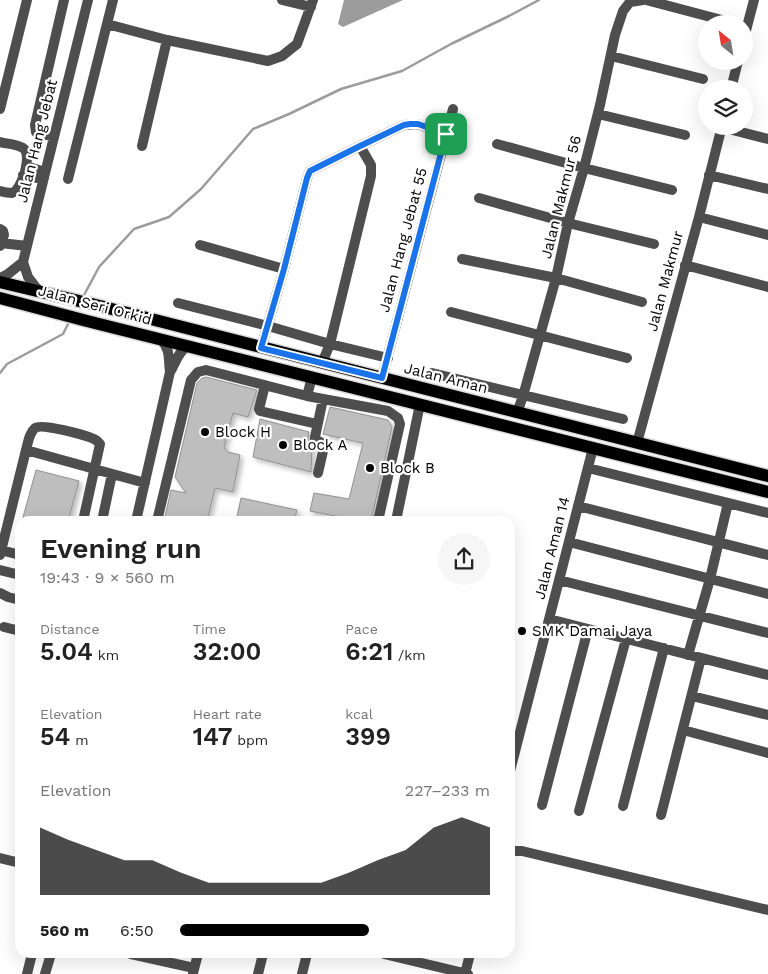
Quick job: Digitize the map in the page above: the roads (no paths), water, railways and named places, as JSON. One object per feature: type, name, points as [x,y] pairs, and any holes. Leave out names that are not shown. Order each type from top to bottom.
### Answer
[{"type":"main road","name":"Jalan Aman","points":[[0,282],[55,294],[768,476]]},
{"type":"main road","name":"Jalan Seri Orkid","points":[[0,298],[185,345]]},
{"type":"main road","points":[[185,345],[768,492]]},
{"type":"street","points":[[0,108],[27,0]]},
{"type":"street","points":[[54,137],[36,132],[34,125],[64,0]]},
{"type":"street","name":"Jalan Hang Jebat","points":[[23,262],[88,0]]},
{"type":"street","points":[[68,179],[113,0]]},
{"type":"street","points":[[107,24],[167,40],[268,61],[282,56],[297,44],[312,4],[282,0]]},
{"type":"street","name":"Jalan Makmur 56","points":[[517,412],[556,278],[568,223],[598,114],[622,11],[630,2],[644,0],[703,15]]},
{"type":"street","points":[[747,15],[754,0]]},
{"type":"street","points":[[142,146],[167,40]]},
{"type":"street","points":[[611,56],[703,79]]},
{"type":"street","name":"Jalan Hang Jebat 55","points":[[382,378],[454,109]]},
{"type":"street","points":[[598,114],[685,135]]},
{"type":"street","points":[[261,348],[310,171],[404,125],[418,124],[446,134]]},
{"type":"street","name":"Jalan Makmur","points":[[637,443],[720,135]]},
{"type":"street","points":[[753,135],[768,139]]},
{"type":"street","points":[[0,142],[22,148],[26,151],[27,157],[25,170],[17,190],[12,193],[0,191]]},
{"type":"street","points":[[497,144],[672,190]]},
{"type":"street","points":[[322,363],[330,344],[372,170],[372,165],[360,146]]},
{"type":"street","points":[[25,170],[44,176]]},
{"type":"street","points":[[709,175],[768,189]]},
{"type":"street","points":[[479,198],[568,223],[654,244]]},
{"type":"street","points":[[698,217],[768,235]]},
{"type":"street","points":[[0,229],[4,235],[1,245],[27,246]]},
{"type":"street","points":[[200,246],[284,269]]},
{"type":"street","points":[[462,259],[556,278],[642,302]]},
{"type":"street","points":[[0,278],[23,262],[28,277],[38,290]]},
{"type":"street","points":[[685,265],[768,286]]},
{"type":"street","points":[[178,303],[388,358]]},
{"type":"street","points":[[451,312],[627,358]]},
{"type":"street","points":[[137,516],[170,372],[169,353],[161,339]]},
{"type":"street","points":[[170,372],[185,345]]},
{"type":"street","points":[[158,516],[192,380],[198,372],[206,370],[307,396],[388,411],[398,418],[400,424],[379,516]]},
{"type":"street","points":[[432,372],[523,396],[624,419]]},
{"type":"street","points":[[307,396],[312,377]]},
{"type":"street","points":[[265,385],[260,411],[317,424]]},
{"type":"street","points":[[318,473],[324,447],[322,443],[315,439],[323,399]]},
{"type":"street","points":[[397,516],[420,404]]},
{"type":"street","points":[[15,554],[1,552],[26,450],[31,434],[36,427],[50,427],[88,437],[100,444],[84,516]]},
{"type":"street","name":"Jalan Aman 14","points":[[515,752],[593,448]]},
{"type":"street","points":[[26,450],[145,483]]},
{"type":"street","points":[[588,468],[768,513]]},
{"type":"street","points":[[103,516],[112,474]]},
{"type":"street","points":[[688,655],[710,579],[728,503]]},
{"type":"street","points":[[578,506],[768,555]]},
{"type":"street","points":[[569,542],[768,594]]},
{"type":"street","points":[[0,570],[15,574]]},
{"type":"street","points":[[559,580],[768,633]]},
{"type":"street","points":[[0,593],[15,599]]},
{"type":"street","points":[[549,619],[768,675]]},
{"type":"street","points":[[4,627],[15,630]]},
{"type":"street","points":[[542,804],[588,629]]},
{"type":"street","points":[[579,811],[626,639]]},
{"type":"street","points":[[623,806],[664,648]]},
{"type":"street","points":[[661,815],[701,658]]},
{"type":"street","points":[[692,696],[768,715]]},
{"type":"street","points":[[683,730],[768,753]]},
{"type":"street","points":[[515,851],[522,851],[768,910]]},
{"type":"street","points":[[0,858],[15,862]]},
{"type":"street","points":[[27,974],[31,958]]},
{"type":"street","points":[[48,973],[50,958]]},
{"type":"street","points":[[146,958],[193,971],[197,958]]},
{"type":"street","points":[[258,974],[262,958]]},
{"type":"street","points":[[302,974],[306,958]]},
{"type":"street","points":[[400,958],[466,974],[469,958]]},
{"type":"waterway","points":[[83,297],[99,267],[134,229],[169,217],[201,189],[253,129],[341,89],[402,71],[539,0]]},
{"type":"waterway","points":[[0,373],[7,364],[63,334],[69,322]]},
{"type":"place","name":"Block H","points":[[205,432]]},
{"type":"place","name":"Block A","points":[[283,445]]},
{"type":"place","name":"Block B","points":[[370,468]]},
{"type":"place","name":"SMK Damai Jaya","points":[[522,631]]}]
